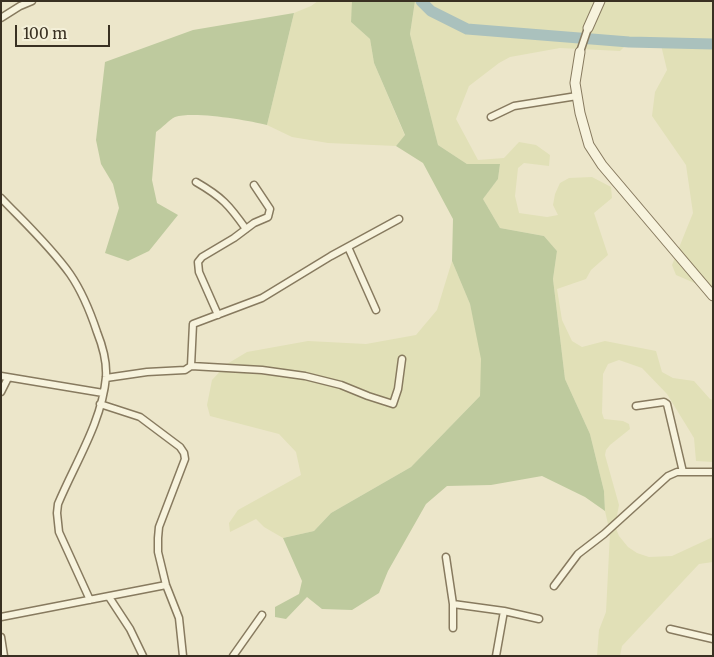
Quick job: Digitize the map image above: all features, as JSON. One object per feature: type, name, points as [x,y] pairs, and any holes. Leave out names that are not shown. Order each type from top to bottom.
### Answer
[{"type":"street","points":[[1,18],[32,1]]},
{"type":"street","points":[[600,1],[580,52],[575,83],[580,113],[589,145],[602,165],[713,296]]},
{"type":"street","points":[[491,117],[514,106],[577,96]]},
{"type":"street","points":[[196,182],[215,192],[229,206],[246,229]]},
{"type":"street","points":[[218,315],[199,272],[198,262],[202,257],[268,217],[270,209],[254,185]]},
{"type":"street","points":[[1,198],[35,233],[70,275],[92,318],[103,348],[106,378],[100,404],[89,437],[58,504],[57,513],[59,532],[90,600]]},
{"type":"street","points":[[191,366],[193,324],[268,294],[399,219]]},
{"type":"street","points":[[348,247],[376,310]]},
{"type":"street","points":[[106,378],[147,372],[185,370],[191,366],[262,370],[305,376],[341,385],[393,404],[398,389],[402,359]]},
{"type":"street","points":[[1,392],[4,377],[103,393]]},
{"type":"street","points":[[636,406],[664,402],[667,404],[683,472]]},
{"type":"street","points":[[100,404],[140,417],[173,441],[184,453],[185,458],[182,469],[160,527],[158,538],[158,552],[166,585],[179,618],[182,656]]},
{"type":"street","points":[[554,586],[578,554],[604,534],[668,476],[676,472],[713,472]]},
{"type":"street","points":[[446,557],[453,604],[453,628]]},
{"type":"street","points":[[1,617],[166,585]]},
{"type":"street","points":[[109,596],[130,629],[143,656]]},
{"type":"street","points":[[453,604],[504,611],[539,619]]},
{"type":"street","points":[[496,656],[504,611]]},
{"type":"street","points":[[233,656],[262,615]]},
{"type":"street","points":[[670,629],[713,639]]},
{"type":"street","points":[[1,637],[4,656]]},
{"type":"green space","points":[[318,1],[353,2],[351,22],[370,39],[374,63],[405,136],[396,146],[328,143],[292,137],[267,125],[294,13]]},
{"type":"green space","points":[[352,1],[415,1],[410,34],[438,145],[467,164],[500,164],[498,179],[483,199],[500,228],[544,236],[557,251],[553,279],[565,379],[590,434],[604,491],[605,511],[585,497],[542,476],[491,485],[447,486],[426,504],[388,571],[379,593],[352,610],[322,609],[307,597],[286,619],[275,617],[275,607],[299,594],[302,581],[283,538],[314,531],[331,513],[411,467],[480,396],[481,359],[470,304],[452,261],[453,219],[423,163],[396,146],[405,135],[374,63],[370,39],[351,22]]},
{"type":"green space","points":[[415,1],[713,1],[713,291],[676,275],[672,265],[693,213],[686,165],[652,116],[655,92],[667,70],[661,45],[652,39],[639,38],[629,42],[620,51],[560,48],[510,57],[469,86],[456,119],[478,160],[504,158],[519,142],[536,145],[550,155],[549,166],[524,163],[518,168],[515,196],[519,213],[547,217],[558,215],[553,205],[555,194],[560,183],[569,178],[592,177],[611,187],[612,198],[594,213],[608,255],[591,270],[586,279],[557,289],[562,320],[572,341],[582,347],[605,341],[656,351],[662,372],[673,378],[694,381],[713,400],[713,462],[696,461],[694,438],[667,394],[642,368],[619,360],[608,364],[603,374],[602,413],[604,419],[623,421],[629,424],[630,429],[610,445],[605,455],[619,505],[615,526],[619,536],[628,547],[637,553],[649,557],[672,556],[713,537],[713,562],[699,564],[622,646],[620,656],[597,656],[599,630],[606,612],[610,533],[605,511],[604,491],[590,434],[565,379],[553,279],[557,251],[544,236],[500,228],[483,199],[498,179],[500,164],[467,164],[438,145],[410,34]]},
{"type":"green space","points":[[294,13],[267,125],[195,115],[184,115],[170,120],[156,132],[152,180],[157,203],[178,215],[149,251],[128,261],[105,253],[119,208],[113,184],[101,164],[96,140],[105,62],[193,30]]},
{"type":"green space","points":[[452,261],[470,304],[482,359],[480,396],[411,467],[331,513],[314,531],[283,538],[264,527],[256,519],[230,532],[229,523],[238,510],[301,475],[296,452],[279,434],[210,416],[207,405],[212,380],[227,364],[247,352],[308,341],[366,344],[416,335],[437,310]]},
{"type":"waterway","points":[[421,1],[431,11],[467,29],[629,42],[713,44]]}]
